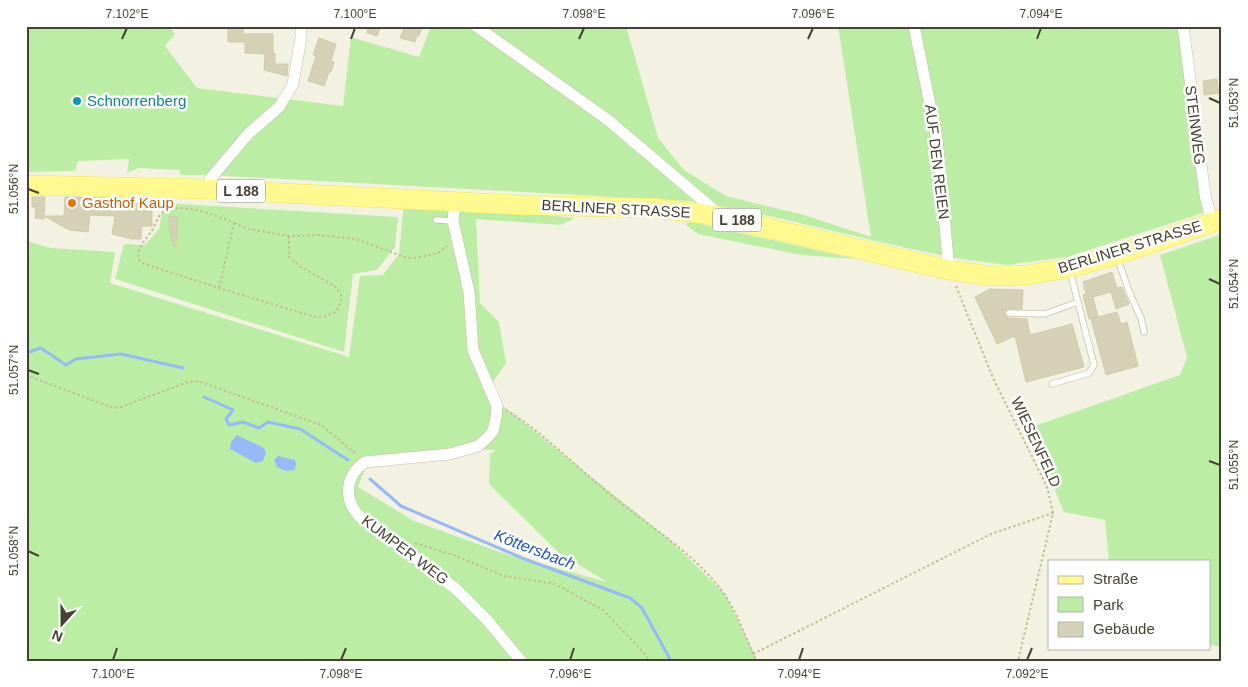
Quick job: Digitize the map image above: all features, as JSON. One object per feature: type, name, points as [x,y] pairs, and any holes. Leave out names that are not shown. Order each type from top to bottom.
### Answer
[{"type":"main road","name":"BERLINER STRASSE","points":[[26,185],[206,189],[456,202],[637,207],[713,214],[949,270],[992,276],[1027,275],[1069,268],[1116,255],[1217,220]]},
{"type":"street","points":[[206,189],[210,179],[249,133],[279,107],[294,84],[301,26]]},
{"type":"street","points":[[476,26],[608,120],[713,209],[713,214]]},
{"type":"street","name":"AUF DEN REIEN","points":[[914,26],[937,139],[949,270]]},
{"type":"street","name":"STEINWEG","points":[[1183,26],[1205,195],[1217,220]]},
{"type":"street","points":[[365,462],[450,454],[478,446],[493,431],[496,406],[473,350],[469,292],[453,220],[456,202]]},
{"type":"street","name":"KUMPER WEG","points":[[365,462],[355,471],[349,485],[348,493],[353,508],[378,530],[456,589],[488,621],[521,661]]},
{"type":"lane","points":[[436,220],[453,220]]},
{"type":"lane","points":[[1116,255],[1141,318],[1144,332]]},
{"type":"lane","points":[[1052,384],[1089,373],[1094,364],[1069,268]]},
{"type":"lane","points":[[1010,313],[1046,314],[1078,302]]},
{"type":"path","points":[[289,236],[290,257],[301,267],[336,287],[341,302],[336,312],[330,315],[315,317],[147,266],[138,260],[138,250],[154,228],[161,213],[171,208],[185,208],[211,214],[248,229],[289,236],[319,235],[356,239],[407,258],[438,253],[450,241]]},
{"type":"path","points":[[219,288],[234,222]]},
{"type":"path","name":"WIESENFELD","points":[[949,270],[993,378],[1047,487],[1053,513],[1018,661]]},
{"type":"path","points":[[26,375],[113,408],[121,407],[188,382],[198,381],[321,425],[365,462]]},
{"type":"path","points":[[496,406],[505,409],[524,421],[602,488],[687,554],[708,574],[726,596],[756,661]]},
{"type":"path","points":[[753,654],[991,534],[1053,513]]},
{"type":"path","points":[[412,542],[456,556],[504,576],[554,584],[603,610],[646,655],[649,661]]},
{"type":"green space","points":[[26,26],[169,26],[175,34],[165,46],[197,88],[343,106],[351,37],[419,57],[431,26],[488,26],[492,28],[493,26],[626,26],[658,138],[684,170],[726,196],[804,215],[871,237],[838,26],[1180,26],[1203,213],[1067,257],[1007,265],[954,258],[774,217],[690,201],[180,175],[180,170],[139,168],[127,173],[129,159],[78,161],[75,171],[26,172]]},
{"type":"green space","points":[[404,202],[575,218],[561,225],[476,219],[480,303],[499,322],[506,363],[486,392],[670,540],[725,594],[758,661],[26,661],[26,241],[51,248],[115,252],[110,283],[349,357],[360,276],[383,275],[399,254]],"holes":[[[455,449],[496,450],[490,454],[489,484],[559,553],[607,582],[503,553],[414,521],[358,487],[369,458]]]},
{"type":"green space","points":[[164,203],[398,217],[395,247],[377,270],[353,274],[344,352],[115,279],[124,244],[145,245],[159,229]]},
{"type":"green space","points":[[692,222],[856,259],[801,255],[698,234],[685,224]]},
{"type":"green space","points":[[1222,234],[1222,647],[1210,645],[1210,560],[1109,560],[1105,520],[1064,512],[1029,428],[1180,375],[1187,357],[1160,255]]},
{"type":"water","points":[[237,435],[264,448],[266,453],[263,461],[256,463],[230,449],[231,442]]},
{"type":"water","points":[[278,456],[295,460],[294,470],[286,471],[277,467],[274,460]]},
{"type":"building","points":[[228,26],[243,26],[243,34],[273,34],[275,64],[288,64],[287,76],[264,70],[265,54],[245,53],[245,42],[228,42]]},
{"type":"building","points":[[369,26],[381,26],[377,36],[367,33]]},
{"type":"building","points":[[405,26],[422,26],[415,42],[400,38]]},
{"type":"building","points":[[319,38],[336,44],[331,61],[334,62],[324,86],[308,81],[316,56],[313,55]]},
{"type":"building","points":[[1217,79],[1219,93],[1204,95],[1203,81]]},
{"type":"building","points":[[32,197],[45,197],[44,219],[35,218],[36,207],[32,207]]},
{"type":"building","points":[[65,197],[152,199],[152,226],[142,226],[141,239],[132,239],[112,234],[115,216],[90,215],[88,232],[69,230],[44,216],[64,216]]},
{"type":"building","points":[[169,216],[178,217],[176,246],[173,246]]},
{"type":"building","points":[[1112,272],[1117,288],[1122,287],[1129,304],[1116,309],[1111,292],[1093,297],[1098,317],[1089,319],[1083,295],[1086,294],[1083,282]]},
{"type":"building","points":[[990,289],[1023,290],[1022,309],[1007,309],[1004,313],[1008,318],[1027,319],[1030,335],[1072,324],[1084,367],[1026,382],[1015,336],[997,344],[975,297]]},
{"type":"building","points":[[1117,312],[1121,324],[1127,322],[1138,366],[1106,375],[1091,319]]},
{"type":"waterway","name":"Köttersbach","points":[[26,353],[41,348],[66,365],[76,359],[121,354],[183,368]]},
{"type":"waterway","name":"Köttersbach","points":[[204,397],[233,410],[226,419],[229,425],[243,422],[259,428],[268,422],[300,429],[348,460]]},
{"type":"waterway","name":"Köttersbach","points":[[370,479],[401,506],[522,558],[630,598],[642,608],[671,661]]},
{"type":"place","name":"Schnorrenberg","points":[[77,101]]},
{"type":"place","name":"Gasthof Kaup","points":[[72,203]]}]
